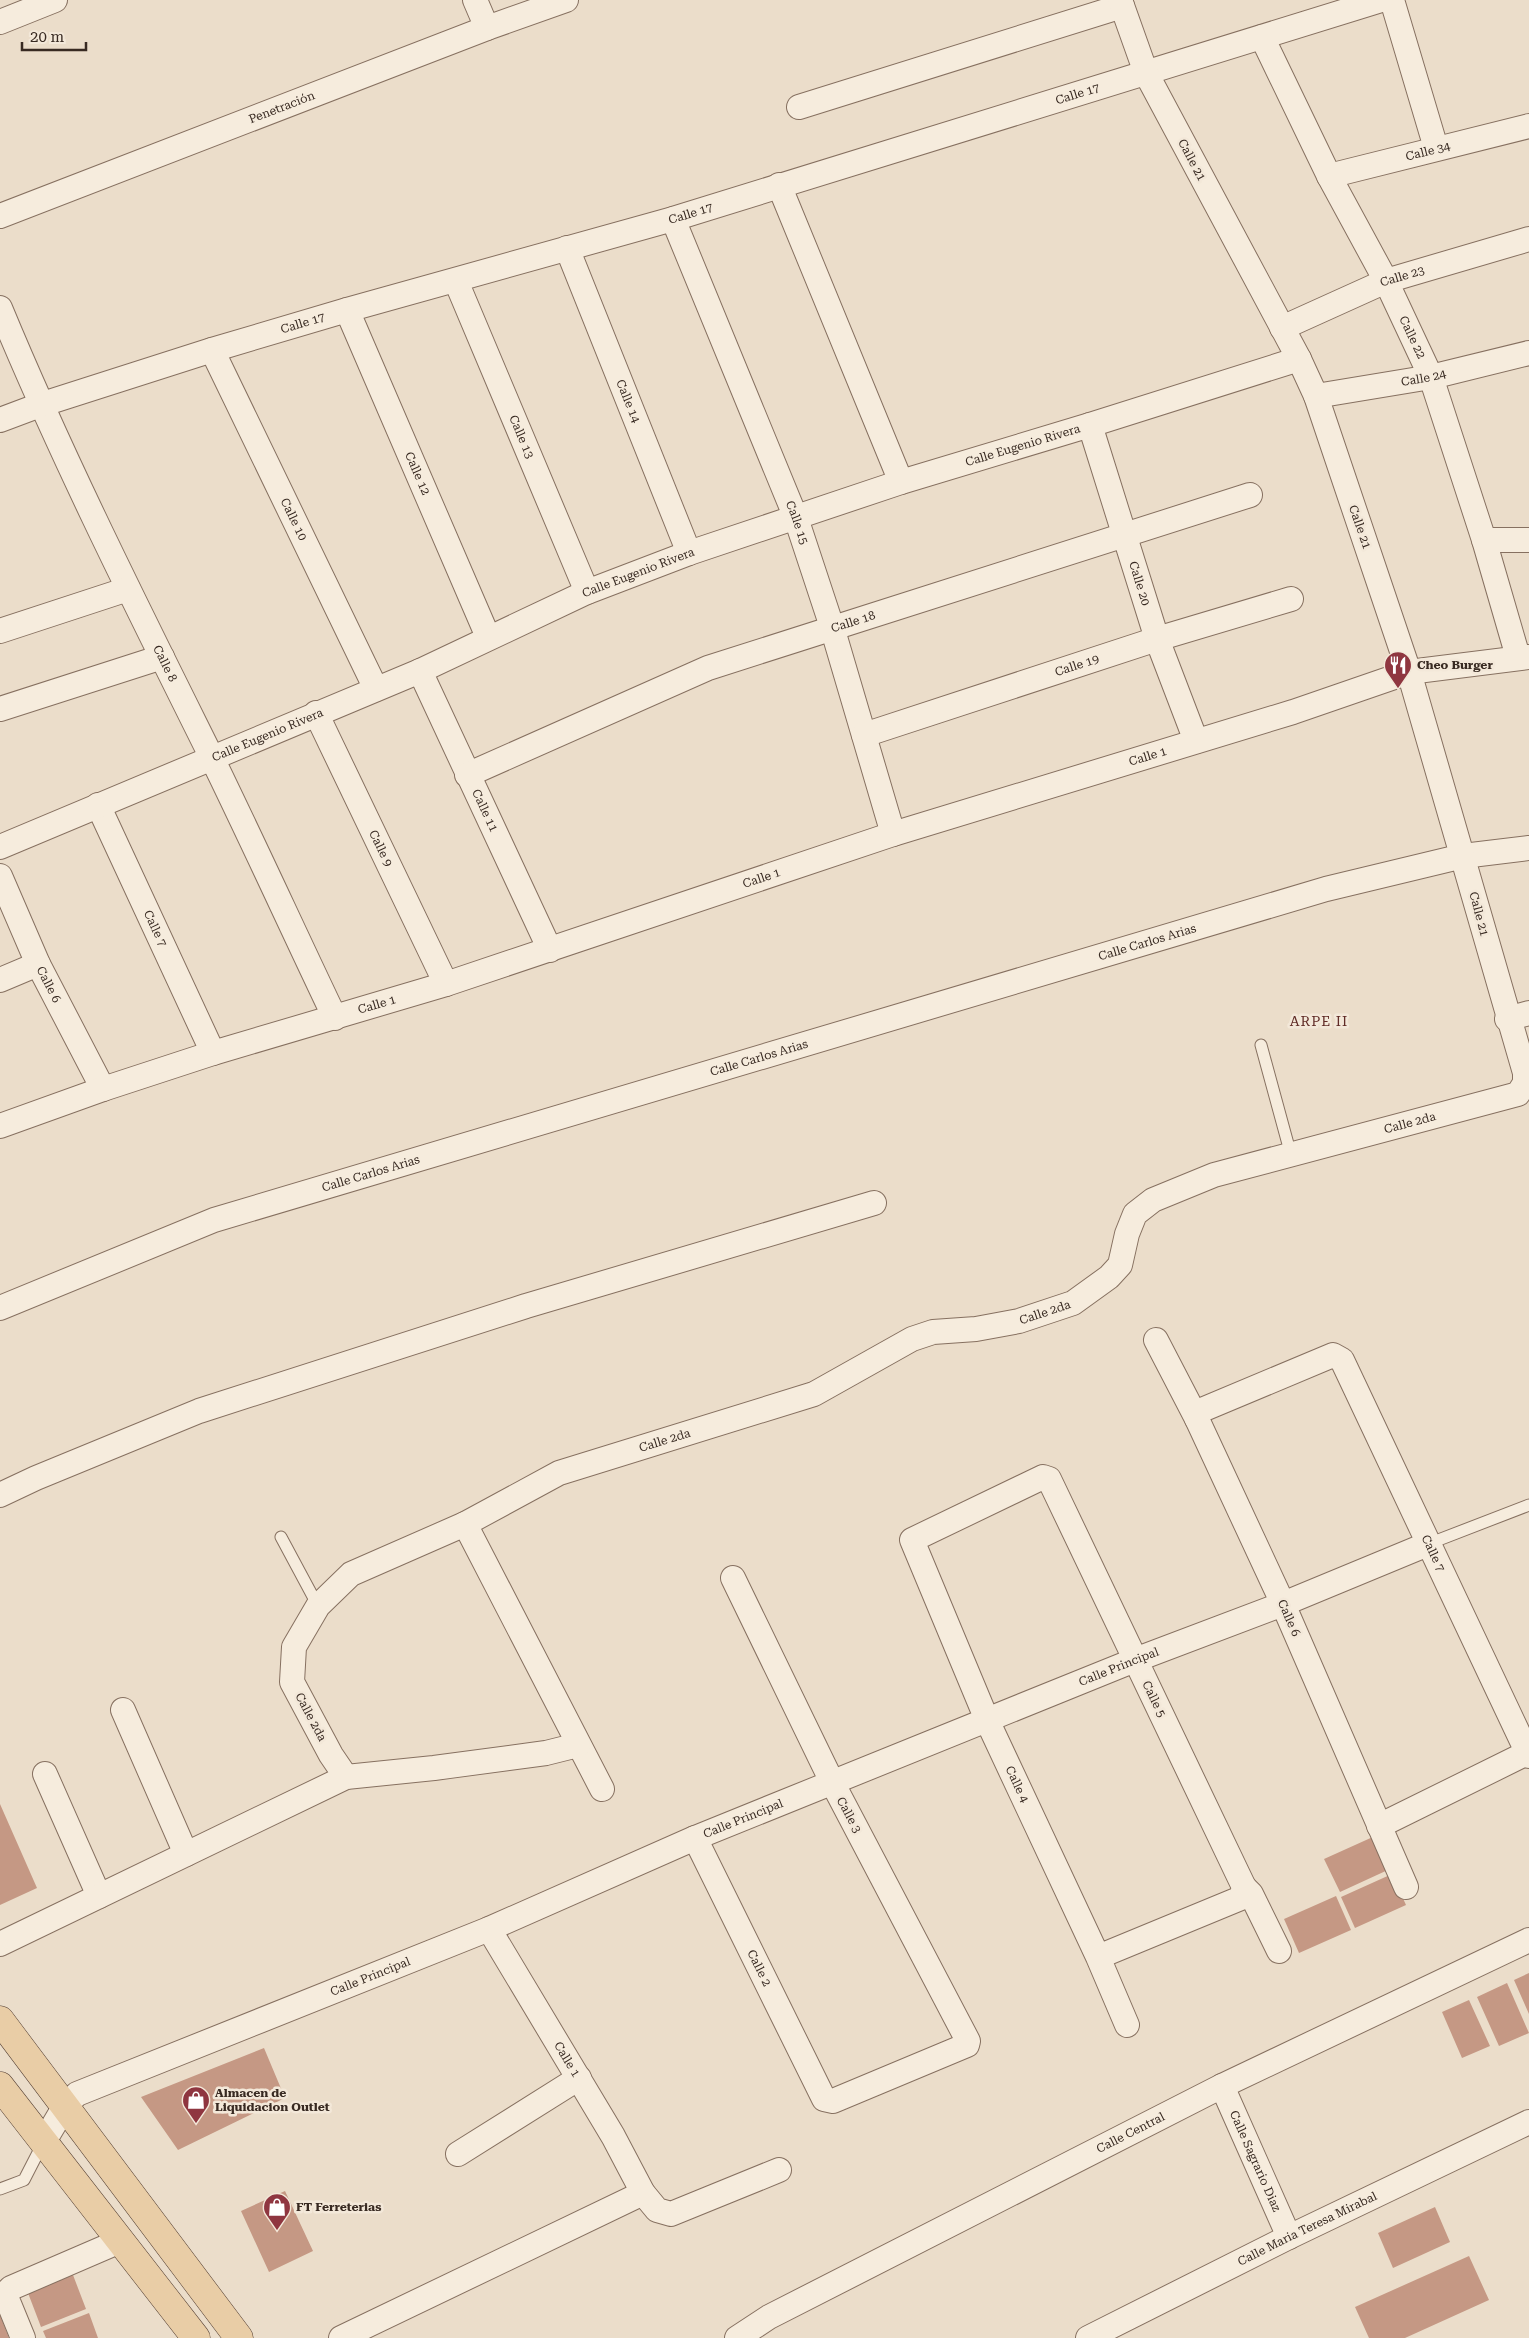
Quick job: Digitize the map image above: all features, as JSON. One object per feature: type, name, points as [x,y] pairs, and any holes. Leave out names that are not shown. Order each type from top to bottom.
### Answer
[{"type":"main road","points":[[0,2020],[239,2338]]},
{"type":"main road","points":[[0,2086],[196,2338]]},
{"type":"street","points":[[0,22],[55,0]]},
{"type":"street","points":[[475,0],[487,28]]},
{"type":"street","name":"Penetración","points":[[0,216],[487,28],[566,0]]},
{"type":"street","name":"Calle 17","points":[[0,420],[40,405],[212,350],[347,310],[673,219],[1381,0]]},
{"type":"street","points":[[1392,0],[1436,148]]},
{"type":"street","points":[[799,107],[1121,3]]},
{"type":"street","name":"Calle 21","points":[[1121,3],[1146,73],[1299,359],[1316,396],[1409,672],[1463,856],[1518,1016],[1525,1083]]},
{"type":"street","name":"Calle 22","points":[[1262,37],[1329,176],[1386,281],[1431,377],[1523,657]]},
{"type":"street","name":"Calle 34","points":[[1329,176],[1529,126]]},
{"type":"street","points":[[779,185],[902,482]]},
{"type":"street","name":"Calle 15","points":[[673,219],[796,518],[832,627],[893,834]]},
{"type":"street","name":"Calle 23","points":[[1282,328],[1386,281],[1529,239]]},
{"type":"street","name":"Calle 14","points":[[567,248],[689,553]]},
{"type":"street","name":"Calle 13","points":[[456,281],[587,592]]},
{"type":"street","name":"Calle 8","points":[[0,308],[40,405],[335,1018]]},
{"type":"street","name":"Calle 12","points":[[347,310],[488,637]]},
{"type":"street","name":"Calle 10","points":[[212,350],[376,689]]},
{"type":"street","name":"Calle 24","points":[[1316,396],[1431,377],[1529,353]]},
{"type":"street","name":"Calle Eugenio Rivera","points":[[0,847],[420,671],[488,637],[587,592],[689,553],[902,482],[1299,359]]},
{"type":"street","name":"Calle 20","points":[[1090,425],[1157,639],[1196,740]]},
{"type":"street","name":"Calle 18","points":[[467,775],[708,668],[1250,495]]},
{"type":"street","points":[[1484,540],[1529,540]]},
{"type":"street","points":[[0,631],[128,589]]},
{"type":"street","name":"Calle 19","points":[[864,735],[1157,639],[1291,599]]},
{"type":"street","points":[[0,709],[162,657]]},
{"type":"street","name":"Calle 1","points":[[0,1126],[103,1089],[213,1053],[446,984],[893,834],[1196,740],[1293,712],[1409,672],[1523,657]]},
{"type":"street","name":"Calle 11","points":[[420,671],[550,950]]},
{"type":"street","name":"Calle 9","points":[[316,713],[446,984]]},
{"type":"street","name":"Calle 7","points":[[98,805],[213,1053]]},
{"type":"street","name":"Calle Carlos Arias","points":[[0,1308],[214,1220],[1326,889],[1463,856],[1529,848]]},
{"type":"street","name":"Calle 6","points":[[0,876],[38,964],[103,1089]]},
{"type":"street","points":[[0,980],[38,964]]},
{"type":"street","name":"Calle 2da","points":[[346,1776],[331,1755],[292,1682],[294,1647],[318,1606],[352,1574],[465,1524],[559,1473],[814,1394],[912,1339],[933,1332],[976,1329],[1019,1321],[1073,1303],[1109,1277],[1120,1265],[1127,1234],[1136,1214],[1153,1200],[1214,1175],[1518,1094],[1525,1083]]},
{"type":"street","points":[[0,1495],[36,1478],[199,1411],[535,1303],[874,1203]]},
{"type":"street","name":"Calle 6","points":[[1156,1340],[1197,1415],[1283,1604],[1406,1887]]},
{"type":"street","name":"Calle 7","points":[[1197,1415],[1333,1356],[1342,1360],[1528,1754]]},
{"type":"street","name":"Calle 4","points":[[1043,1477],[913,1539],[912,1542],[987,1720],[1098,1957],[1127,2025]]},
{"type":"street","name":"Calle 5","points":[[1043,1477],[1049,1479],[1242,1892],[1251,1894],[1279,1951]]},
{"type":"street","points":[[465,1524],[602,1789]]},
{"type":"street","name":"Calle Principal","points":[[65,2106],[77,2094],[489,1929],[695,1838],[1135,1660],[1283,1604],[1428,1544]]},
{"type":"street","name":"Calle 3","points":[[733,1578],[832,1782],[968,2041],[964,2047],[833,2102],[824,2099]]},
{"type":"street","points":[[123,1710],[186,1854]]},
{"type":"street","points":[[0,1944],[346,1776],[453,1766],[546,1753],[578,1745]]},
{"type":"street","points":[[1379,1826],[1528,1754]]},
{"type":"street","points":[[45,1774],[98,1896]]},
{"type":"street","name":"Calle 2","points":[[695,1838],[824,2099]]},
{"type":"street","points":[[1098,1957],[1242,1892]]},
{"type":"street","name":"Calle 1","points":[[489,1929],[613,2136],[643,2193],[657,2210],[671,2214],[779,2170]]},
{"type":"street","name":"Calle Central","points":[[737,2338],[769,2317],[1222,2086],[1529,1940]]},
{"type":"street","points":[[458,2154],[579,2078]]},
{"type":"street","name":"Calle Sagrario Diaz","points":[[1222,2086],[1289,2237]]},
{"type":"street","points":[[43,2143],[65,2106]]},
{"type":"street","name":"Calle Maria Teresa Mirabal","points":[[1088,2338],[1289,2237],[1529,2122]]},
{"type":"street","points":[[341,2338],[643,2193]]},
{"type":"street","points":[[23,2338],[7,2299],[7,2292],[11,2288],[120,2241]]},
{"type":"lane","points":[[1261,1045],[1292,1154]]},
{"type":"lane","points":[[1428,1544],[1529,1505]]},
{"type":"lane","points":[[281,1537],[318,1606]]},
{"type":"lane","points":[[0,2189],[24,2180],[43,2143]]},
{"type":"building","points":[[0,1804],[37,1888],[0,1905]]},
{"type":"building","points":[[1375,1836],[1390,1869],[1340,1892],[1324,1859]]},
{"type":"building","points":[[1392,1874],[1406,1905],[1355,1928],[1341,1897]]},
{"type":"building","points":[[1336,1896],[1351,1930],[1299,1953],[1284,1919]]},
{"type":"building","points":[[1529,1973],[1529,2014],[1514,1980]]},
{"type":"building","points":[[1507,1983],[1529,2033],[1499,2046],[1477,1997]]},
{"type":"building","points":[[1469,2000],[1490,2046],[1462,2058],[1442,2012]]},
{"type":"building","name":"Almacen de Liquidacion Outlet","points":[[264,2048],[285,2098],[178,2150],[141,2097]]},
{"type":"building","name":"FT Ferreterias","points":[[285,2191],[313,2251],[269,2272],[241,2211]]},
{"type":"building","points":[[1435,2207],[1450,2242],[1393,2268],[1378,2233]]},
{"type":"building","points":[[1469,2256],[1489,2300],[1405,2338],[1369,2338],[1355,2307]]},
{"type":"building","points":[[73,2275],[86,2309],[41,2327],[28,2293]]},
{"type":"building","points":[[89,2313],[98,2338],[46,2338],[43,2331]]},
{"type":"building","points":[[0,2315],[9,2338],[0,2338]]},
{"type":"place","name":"Cheo Burger","points":[[1398,689]]},
{"type":"place","name":"Almacen de Liquidacion Outlet","points":[[196,2124]]},
{"type":"place","name":"FT Ferreterias","points":[[277,2231]]},
{"type":"district","name":"ARPE II","points":[[1319,1021]]}]
